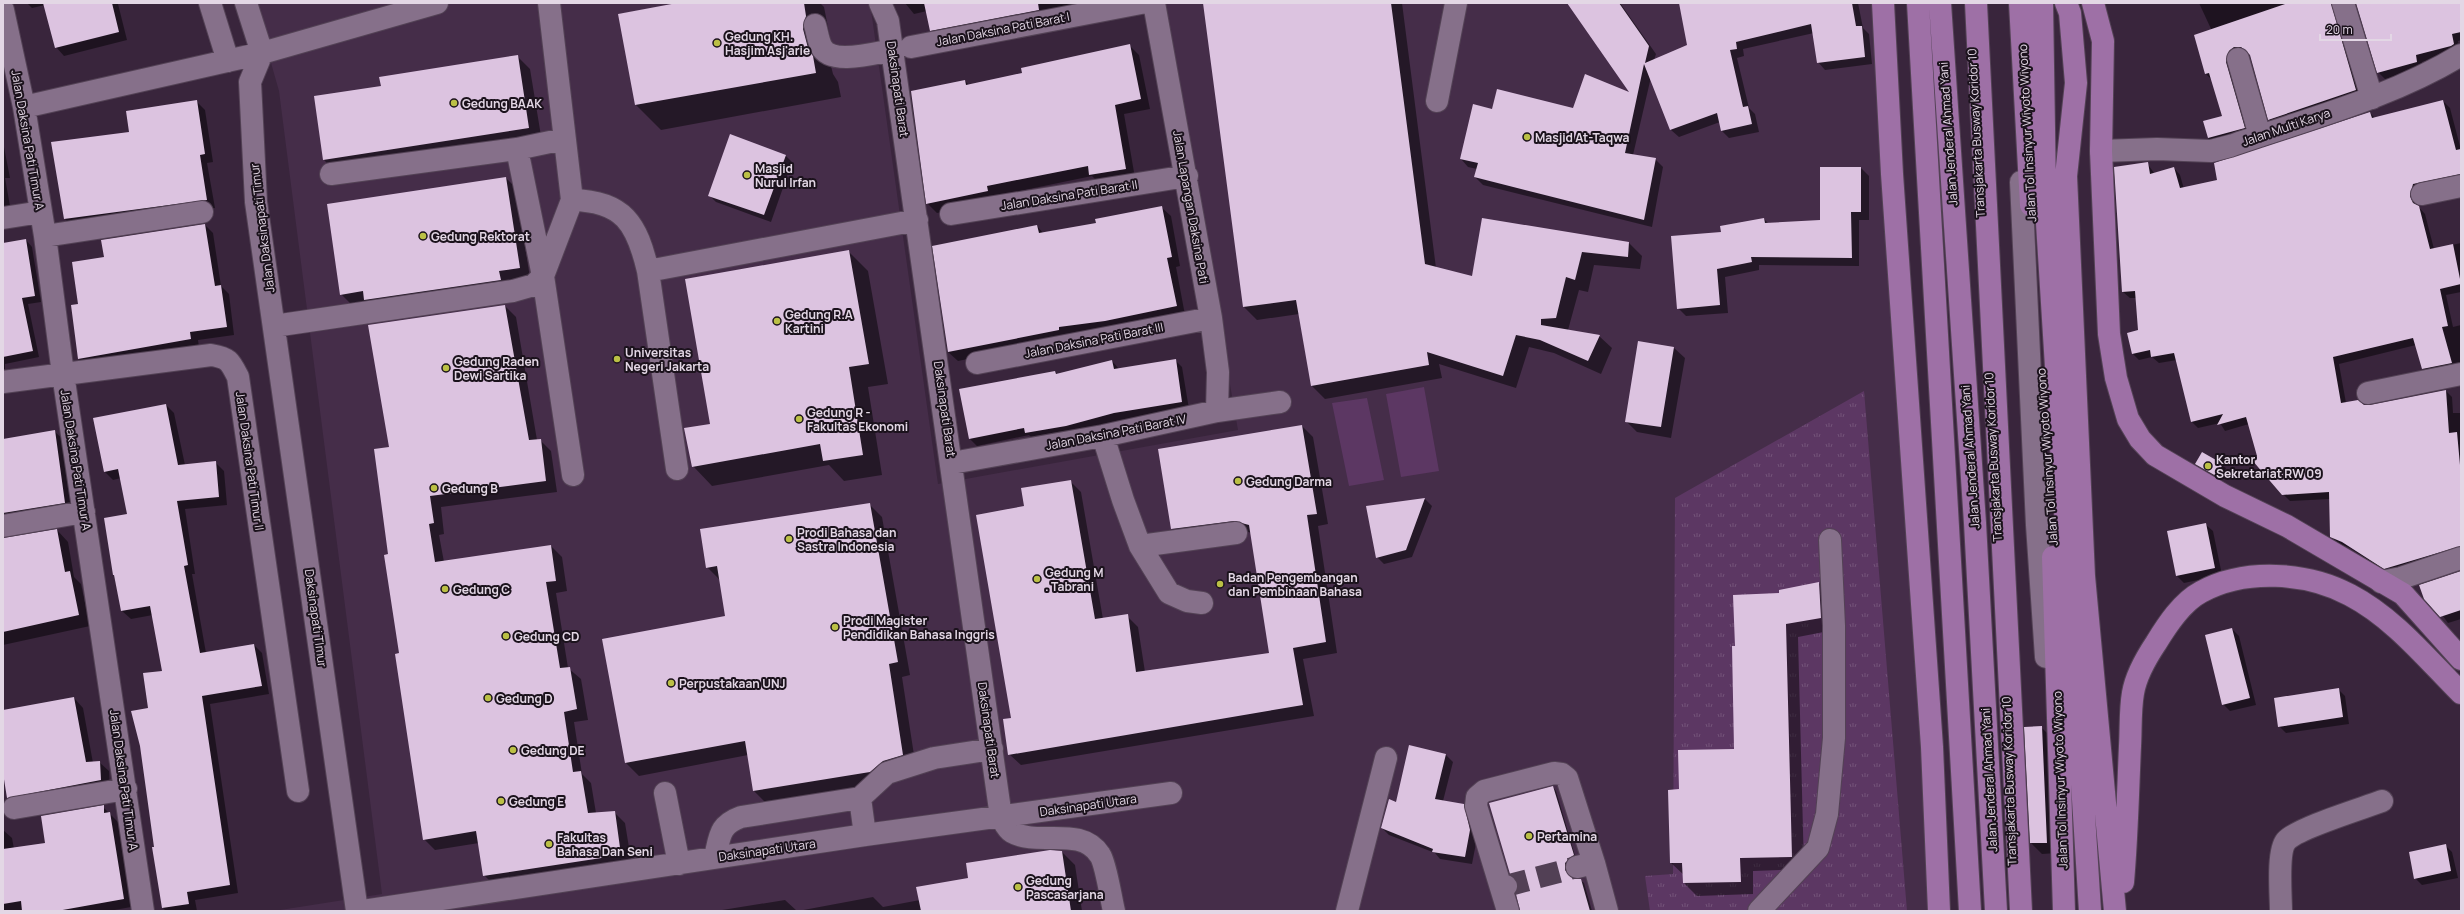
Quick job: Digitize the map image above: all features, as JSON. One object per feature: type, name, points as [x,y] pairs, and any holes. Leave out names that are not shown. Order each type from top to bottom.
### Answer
[{"type":"highway","points":[[1883,3],[1892,174],[1932,747],[1939,911]]},
{"type":"highway","points":[[1918,3],[1970,911]]},
{"type":"highway","name":"Jalan Jenderal Ahmad Yani","points":[[1940,3],[1975,523],[1996,911]]},
{"type":"highway","points":[[1976,3],[2021,911]]},
{"type":"highway","name":"Jalan Tol Insinyur Wiyoto Wiyono","points":[[2020,3],[2054,574],[2064,911]]},
{"type":"highway","points":[[2042,3],[2045,191],[2090,911]]},
{"type":"highway","points":[[2066,3],[2070,13],[2076,83],[2066,176],[2084,576],[2115,911]]},
{"type":"highway","points":[[2093,3],[2103,41],[2101,151],[2109,334],[2116,378],[2128,419],[2140,439],[2156,455],[2225,496],[2287,526],[2403,594],[2461,659]]},
{"type":"highway","points":[[2120,911],[2126,844],[2133,693],[2144,661],[2163,632],[2183,608],[2201,593],[2229,583],[2254,577],[2274,576],[2324,583],[2350,595],[2387,619],[2461,693]]},
{"type":"street","points":[[210,3],[228,61],[250,82]]},
{"type":"street","points":[[246,3],[262,53]]},
{"type":"street","points":[[24,107],[262,53],[437,3]]},
{"type":"street","points":[[274,326],[513,291],[534,285],[543,276],[572,200],[549,3]]},
{"type":"street","name":"Daksinapati Barat","points":[[880,3],[902,48],[917,220],[1001,817]]},
{"type":"street","name":"Jalan Daksina Pati Barat I","points":[[815,25],[821,47],[828,56],[840,58],[902,48],[1142,3]]},
{"type":"street","name":"Jalan Lapangan Daksina Pati","points":[[1154,3],[1187,176],[1211,318],[1218,372],[1217,411]]},
{"type":"street","points":[[1437,101],[1456,3]]},
{"type":"street","name":"Transjakarta Busway Koridor 10","points":[[1969,3],[2015,911]]},
{"type":"street","points":[[2012,3],[2037,525],[2051,722],[2060,911]]},
{"type":"street","points":[[2343,3],[2372,98]]},
{"type":"street","name":"Jalan Daksina Pati Timur A","points":[[3,10],[8,56],[24,107],[45,236],[63,374],[144,911]]},
{"type":"street","name":"Jalan Daksinapati Timur","points":[[262,53],[250,82],[256,202],[274,326]]},
{"type":"street","name":"Jalan Multi Karya","points":[[2101,151],[2157,149],[2211,151],[2372,98],[2434,71],[2461,55]]},
{"type":"street","points":[[2238,59],[2260,136]]},
{"type":"street","points":[[331,174],[517,149],[564,139]]},
{"type":"street","points":[[517,149],[543,276],[573,475]]},
{"type":"street","name":"Jalan Daksina Pati Barat II","points":[[951,214],[1187,176]]},
{"type":"street","points":[[2422,194],[2461,186]]},
{"type":"street","points":[[572,200],[604,203],[628,220],[640,240],[648,271],[677,469]]},
{"type":"street","points":[[3,218],[41,212]]},
{"type":"street","points":[[45,236],[202,212]]},
{"type":"street","points":[[648,271],[917,220]]},
{"type":"street","name":"Jalan Daksina Pati Barat III","points":[[977,363],[1211,318]]},
{"type":"street","name":"Daksinapati TImur","points":[[274,326],[357,911]]},
{"type":"street","name":"Jalan Daksina Pati Timur II","points":[[3,382],[211,355],[225,357],[231,363],[238,377],[298,791]]},
{"type":"street","points":[[2368,393],[2461,374]]},
{"type":"street","name":"Jalan Daksina Pati Barat IV","points":[[952,463],[1103,436],[1217,411],[1280,402]]},
{"type":"street","points":[[1103,436],[1123,500],[1140,546],[1170,593],[1187,601],[1202,603]]},
{"type":"street","points":[[3,526],[84,512]]},
{"type":"street","points":[[1140,546],[1236,533]]},
{"type":"street","points":[[1759,911],[1818,848],[1827,814],[1834,738],[1834,626],[1830,540]]},
{"type":"street","points":[[2381,582],[2401,578],[2461,558]]},
{"type":"street","points":[[715,857],[721,831],[728,821],[741,817],[860,798],[887,773],[934,758],[992,749]]},
{"type":"street","points":[[1347,911],[1386,758]]},
{"type":"street","points":[[1508,911],[1504,887],[1476,806],[1478,797],[1484,791],[1554,773],[1562,774],[1567,778],[1585,865],[1607,911]]},
{"type":"street","points":[[14,808],[126,789]]},
{"type":"street","points":[[665,793],[679,864]]},
{"type":"street","name":"Daksinapati Utara","points":[[363,911],[679,864],[715,857],[1171,793]]},
{"type":"street","points":[[860,798],[866,835]]},
{"type":"street","points":[[2281,911],[2282,851],[2286,841],[2303,831],[2382,801]]},
{"type":"street","points":[[1001,817],[1011,832],[1027,837],[1075,839],[1089,844],[1101,855],[1114,911]]},
{"type":"shaded area","points":[[254,3],[870,3],[938,484],[1238,430],[1163,3],[1883,3],[1938,911],[274,911],[382,894],[279,91]]},
{"type":"green space","points":[[1424,387],[1439,471],[1401,477],[1386,394]]},
{"type":"green space","points":[[1864,391],[1907,911],[1650,911],[1645,876],[1673,874],[1675,498]]},
{"type":"green space","points":[[1367,398],[1384,480],[1349,486],[1332,403]]},
{"type":"building","points":[[43,3],[112,3],[119,32],[55,48]]},
{"type":"building","name":"Gedung KH. Hasjim Asj'arie","points":[[677,3],[804,3],[806,16],[803,29],[808,48],[813,56],[816,73],[635,105],[618,14]]},
{"type":"building","points":[[924,3],[1038,3],[1039,10],[930,31]]},
{"type":"building","points":[[1203,3],[1391,3],[1425,264],[1472,276],[1482,218],[1629,242],[1628,257],[1582,252],[1575,280],[1566,277],[1556,318],[1541,319],[1541,325],[1600,335],[1588,361],[1540,340],[1516,335],[1503,376],[1427,352],[1429,365],[1311,386],[1296,300],[1243,307]]},
{"type":"building","points":[[1567,3],[1619,3],[1649,46],[1645,63],[1687,45],[1679,3],[1852,3],[1856,26],[1862,26],[1865,57],[1817,63],[1811,24],[1736,42],[1737,49],[1730,50],[1743,107],[1748,106],[1752,124],[1721,131],[1717,113],[1670,130],[1644,64],[1625,153],[1656,158],[1644,220],[1474,177],[1478,163],[1460,159],[1473,104],[1492,109],[1497,89],[1573,108],[1585,74],[1629,92]]},
{"type":"building","points":[[2288,3],[2331,3],[2356,90],[2268,120],[2250,55],[2241,47],[2234,47],[2229,51],[2226,62],[2245,128],[2208,138],[2203,121],[2222,116],[2209,73],[2205,74],[2194,35]]},
{"type":"building","points":[[2356,3],[2461,3],[2461,32],[2452,34],[2454,44],[2451,46],[2416,55],[2417,62],[2377,73]]},
{"type":"building","points":[[1130,44],[1141,99],[1115,105],[1126,169],[1089,175],[1088,166],[987,186],[988,191],[926,204],[911,91],[965,80],[966,85],[1022,73],[1021,68]]},
{"type":"building","name":"Gedung BAAK","points":[[518,55],[529,128],[323,160],[314,96],[381,86],[379,77]]},
{"type":"building","points":[[197,100],[205,154],[200,155],[207,200],[64,219],[51,142],[129,132],[126,111]]},
{"type":"building","points":[[2443,100],[2456,150],[2461,149],[2461,174],[2413,184],[2410,196],[2413,203],[2419,206],[2430,249],[2453,244],[2461,284],[2440,289],[2448,326],[2442,327],[2452,363],[2422,369],[2413,338],[2333,357],[2341,403],[2358,400],[2364,405],[2370,405],[2446,390],[2449,433],[2457,432],[2461,476],[2461,546],[2384,569],[2342,542],[2330,537],[2329,492],[2282,495],[2252,460],[2257,456],[2246,417],[2217,425],[2223,414],[2191,422],[2174,353],[2151,357],[2150,350],[2132,354],[2127,333],[2138,330],[2135,291],[2122,292],[2114,167],[2148,162],[2150,174],[2174,167],[2180,188],[2217,180],[2214,163],[2370,112],[2372,118]]},
{"type":"building","name":"Masjid Nurul Irfan","points":[[730,134],[786,155],[764,215],[708,196]]},
{"type":"building","points":[[1820,167],[1861,167],[1861,212],[1851,212],[1852,258],[1751,257],[1752,262],[1717,269],[1720,305],[1677,309],[1671,236],[1721,232],[1720,226],[1764,218],[1765,223],[1820,220]]},
{"type":"building","name":"Gedung Rektorat","points":[[506,177],[520,268],[499,271],[501,280],[364,300],[363,291],[340,295],[327,204]]},
{"type":"building","points":[[1162,206],[1172,257],[1167,258],[1177,306],[1105,321],[1059,327],[1059,330],[948,352],[932,246],[1037,225],[1039,233],[1096,223],[1095,219]]},
{"type":"building","points":[[205,224],[215,286],[221,285],[227,327],[190,332],[191,339],[78,359],[71,305],[78,304],[72,262],[104,257],[101,240]]},
{"type":"building","points":[[26,239],[35,296],[22,298],[33,351],[3,357],[3,243]]},
{"type":"building","name":"Gedung R.A Kartini","points":[[849,250],[869,364],[849,367],[863,455],[823,461],[820,444],[692,467],[684,428],[710,424],[685,279]]},
{"type":"building","points":[[505,305],[529,440],[541,439],[546,481],[430,496],[434,523],[429,524],[435,562],[551,545],[556,581],[546,582],[560,668],[570,667],[577,709],[564,712],[573,772],[581,771],[588,813],[615,811],[621,855],[483,876],[476,831],[423,840],[395,654],[399,653],[384,555],[388,554],[374,449],[389,447],[368,325]]},
{"type":"building","points":[[1638,341],[1674,347],[1661,427],[1625,422]]},
{"type":"building","points":[[1176,359],[1182,402],[1114,413],[1066,426],[1025,433],[1024,428],[969,439],[959,389],[1055,371],[1056,374],[1112,360],[1114,369]]},
{"type":"building","points":[[166,404],[178,465],[216,461],[219,497],[177,501],[188,565],[184,566],[200,653],[254,644],[262,686],[202,696],[230,885],[187,892],[189,904],[162,908],[152,847],[154,847],[140,746],[131,711],[148,708],[143,673],[162,671],[150,606],[121,611],[113,575],[104,518],[127,514],[118,469],[104,472],[93,418]]},
{"type":"building","points":[[1302,425],[1317,514],[1307,515],[1326,642],[1293,648],[1303,705],[1008,755],[1003,719],[1011,718],[976,515],[1024,506],[1021,488],[1071,480],[1095,619],[1128,614],[1136,672],[1269,653],[1249,525],[1234,521],[1171,529],[1158,449]]},
{"type":"building","points":[[55,430],[65,503],[3,513],[3,439]]},
{"type":"building","name":"Kantor Sekretariat RW 09","points":[[2202,452],[2223,464],[2216,476],[2195,464]]},
{"type":"building","points":[[1425,498],[1406,550],[1376,558],[1366,506]]},
{"type":"building","points":[[870,503],[898,662],[889,664],[903,755],[883,761],[870,772],[753,791],[745,741],[625,763],[602,639],[725,616],[717,566],[706,568],[700,529]]},
{"type":"building","points":[[2206,523],[2215,568],[2176,576],[2167,531]]},
{"type":"building","points":[[57,529],[65,572],[70,571],[79,615],[3,632],[3,538]]},
{"type":"building","points":[[2461,571],[2461,610],[2440,617],[2424,599],[2419,585]]},
{"type":"building","points":[[1819,582],[1821,618],[1786,624],[1792,857],[1740,858],[1741,882],[1683,883],[1682,863],[1670,863],[1668,790],[1679,789],[1678,750],[1734,749],[1732,646],[1735,646],[1733,595],[1779,593],[1779,590]]},
{"type":"building","points":[[2232,628],[2250,698],[2222,705],[2205,635]]},
{"type":"building","points":[[2339,688],[2343,717],[2278,727],[2274,698]]},
{"type":"building","points":[[74,697],[86,762],[100,761],[101,780],[7,798],[3,773],[3,710]]},
{"type":"building","points":[[2042,726],[2047,843],[2030,843],[2024,727]]},
{"type":"building","points":[[1409,745],[1446,754],[1435,799],[1464,804],[1470,830],[1465,857],[1432,852],[1433,849],[1381,828],[1389,799],[1396,802]]},
{"type":"building","name":"Pertamina","points":[[1553,786],[1574,855],[1565,863],[1565,870],[1573,879],[1581,879],[1590,911],[1520,911],[1516,894],[1518,882],[1510,874],[1489,803]]},
{"type":"building","points":[[104,805],[104,813],[110,812],[124,899],[57,911],[22,911],[21,901],[3,904],[3,849],[45,843],[41,816]]},
{"type":"building","points":[[2446,844],[2451,871],[2414,879],[2409,852]]},
{"type":"building","name":"Gedung Pascasarjana","points":[[1050,850],[1062,851],[1071,911],[921,911],[916,887],[968,878],[966,863]]},
{"type":"tunnel","points":[[1506,886],[1577,867]]},
{"type":"place","name":"Gedung KH. Hasjim Asj'arie","points":[[717,43]]},
{"type":"place","name":"Gedung BAAK","points":[[454,103]]},
{"type":"place","name":"Masjid At-Taqwa","points":[[1527,137]]},
{"type":"place","name":"Masjid Nurul Irfan","points":[[747,175]]},
{"type":"place","name":"Gedung Rektorat","points":[[423,236]]},
{"type":"place","name":"Gedung R.A Kartini","points":[[777,321]]},
{"type":"place","name":"Universitas Negeri Jakarta","points":[[617,359]]},
{"type":"place","name":"Gedung Raden Dewi Sartika","points":[[446,368]]},
{"type":"place","name":"Gedung R - Fakultas Ekonomi","points":[[799,419]]},
{"type":"place","name":"Kantor Sekretariat RW 09","points":[[2208,466]]},
{"type":"place","name":"Gedung Darma","points":[[1238,481]]},
{"type":"place","name":"Gedung B","points":[[434,488]]},
{"type":"place","name":"Prodi Bahasa dan Sastra Indonesia","points":[[789,539]]},
{"type":"place","name":"Gedung M . Tabrani","points":[[1037,579]]},
{"type":"place","name":"Badan Pengembangan dan Pembinaan Bahasa","points":[[1220,584]]},
{"type":"place","name":"Gedung C","points":[[445,589]]},
{"type":"place","name":"Prodi Magister Pendidikan Bahasa Inggris","points":[[835,627]]},
{"type":"place","name":"Gedung CD","points":[[506,636]]},
{"type":"place","name":"Perpustakaan UNJ","points":[[671,683]]},
{"type":"place","name":"Gedung D","points":[[488,698]]},
{"type":"place","name":"Gedung DE","points":[[513,750]]},
{"type":"place","name":"Gedung E","points":[[501,801]]},
{"type":"place","name":"Pertamina","points":[[1529,836]]},
{"type":"place","name":"Fakultas Bahasa Dan Seni","points":[[549,844]]},
{"type":"place","name":"Gedung Pascasarjana","points":[[1018,887]]}]
